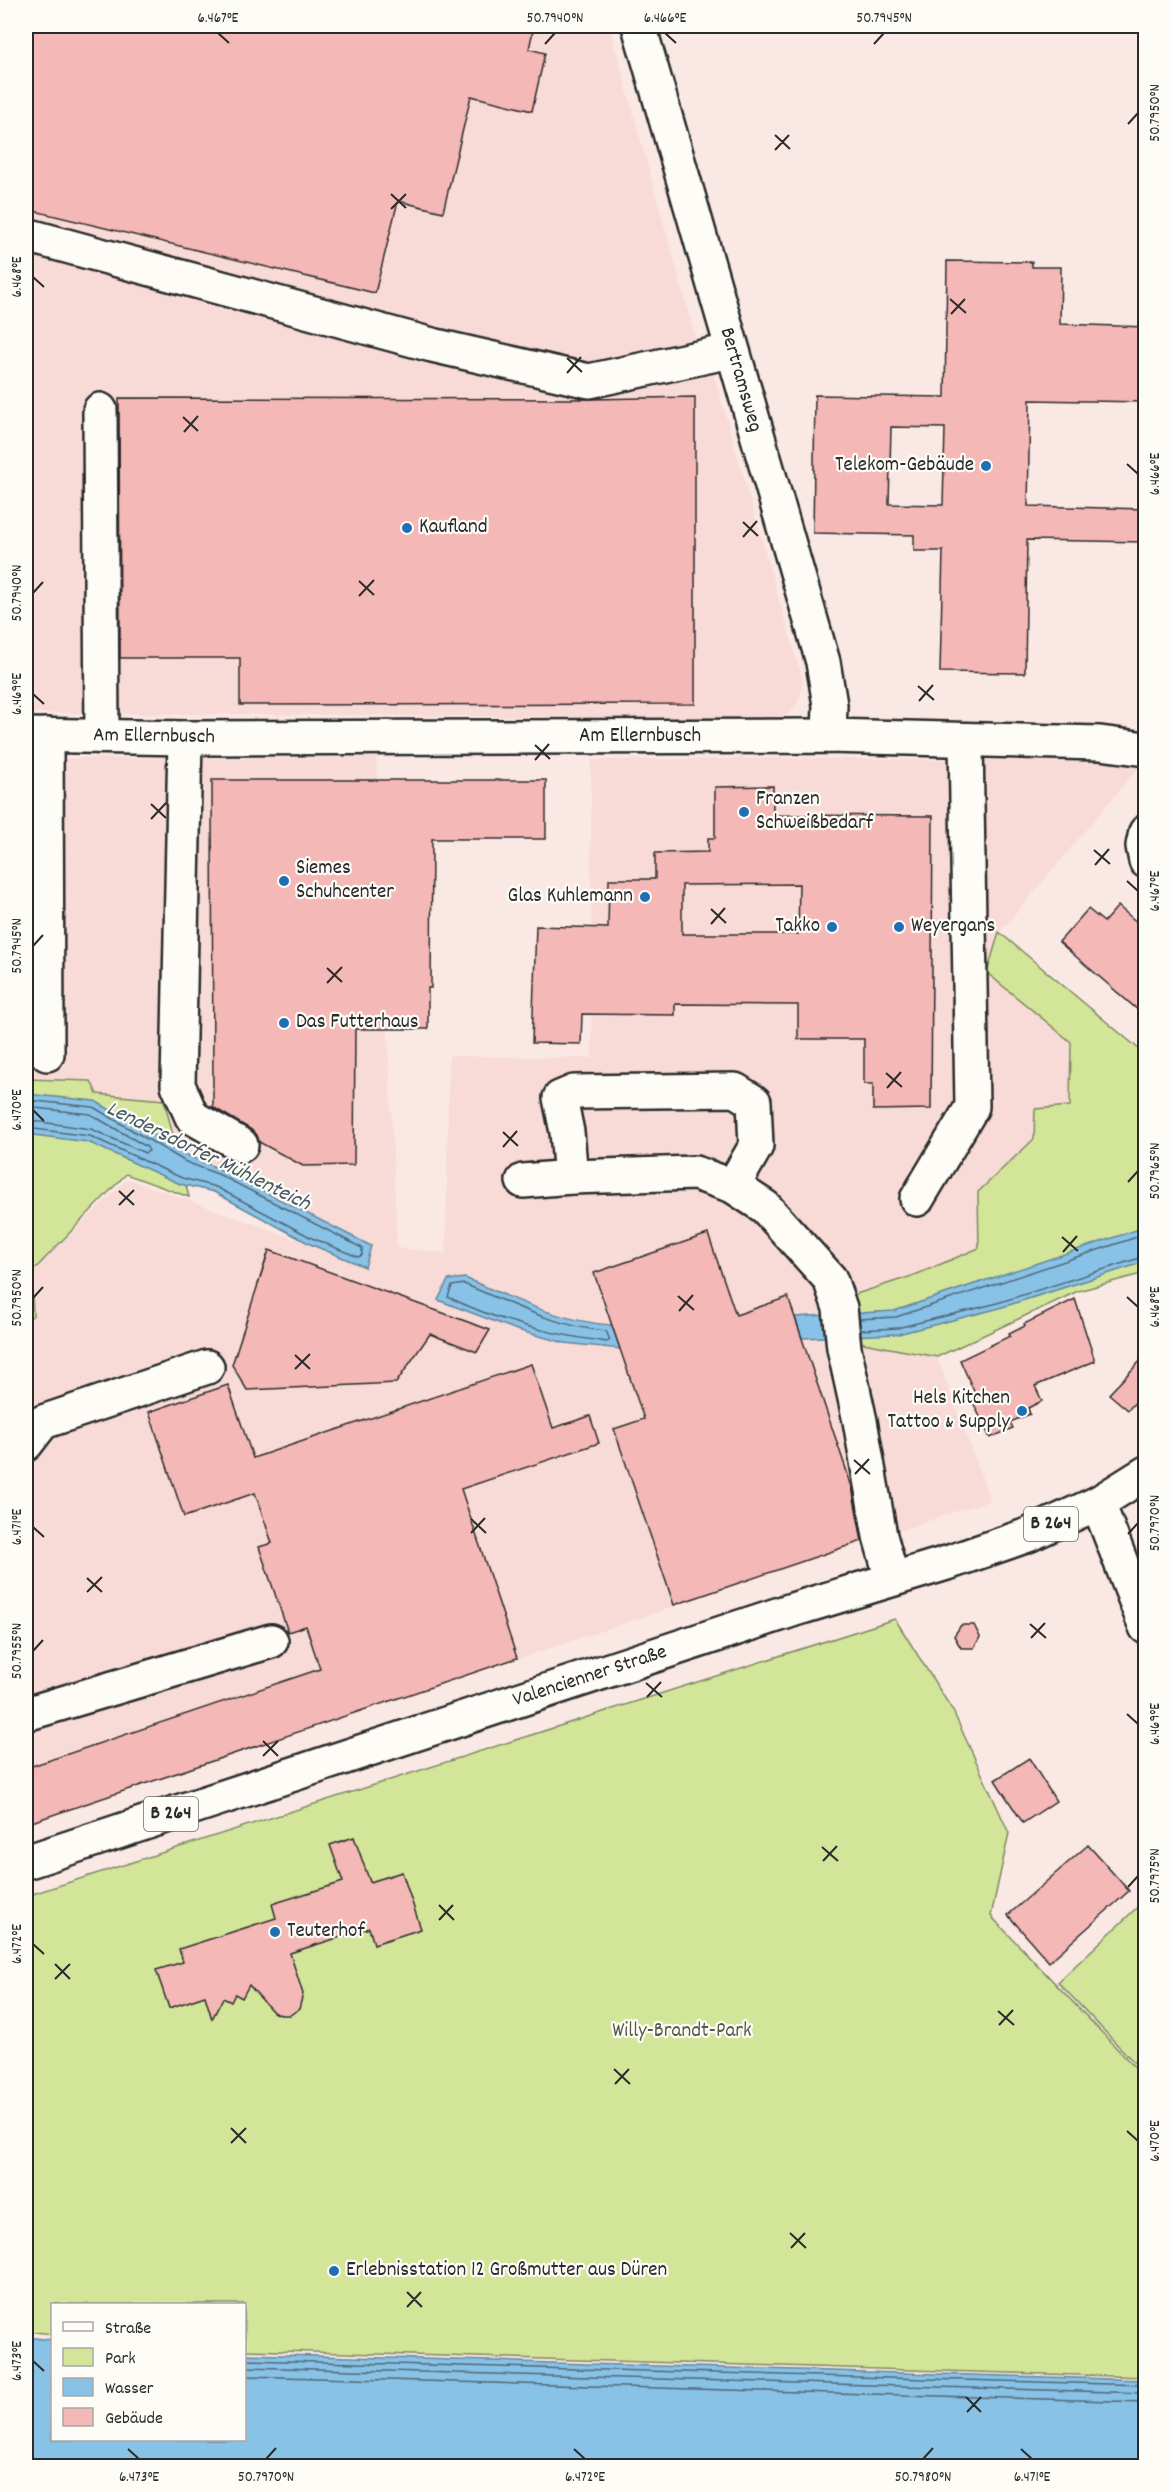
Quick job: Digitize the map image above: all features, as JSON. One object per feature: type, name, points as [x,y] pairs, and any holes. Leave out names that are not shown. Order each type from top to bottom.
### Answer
[{"type":"street","name":"Bertramsweg","points":[[639,26],[731,351],[823,662],[830,705],[829,736]]},
{"type":"street","points":[[26,234],[432,345],[589,381],[731,351]]},
{"type":"street","points":[[90,736],[80,474],[100,474],[100,410]]},
{"type":"street","points":[[36,735],[47,1054]]},
{"type":"street","name":"Am Ellernbusch","points":[[36,735],[185,738],[829,736],[1100,743],[1146,749]]},
{"type":"street","points":[[185,738],[178,1084],[192,1117],[241,1145]]},
{"type":"street","points":[[917,1199],[972,1107],[966,740]]},
{"type":"street","points":[[1146,832],[1143,846],[1146,861]]},
{"type":"street","points":[[571,1176],[567,1132],[560,1098],[574,1092],[735,1090],[754,1102],[756,1146],[733,1186]]},
{"type":"street","points":[[523,1180],[571,1176],[695,1173],[733,1186],[765,1207],[830,1280],[840,1308],[844,1348],[860,1420],[880,1536],[892,1579]]},
{"type":"street","points":[[26,1444],[44,1422],[207,1367]]},
{"type":"street","name":"Valencienner Straße","points":[[26,1862],[1028,1535],[1098,1503],[1146,1473]]},
{"type":"street","points":[[1098,1503],[1146,1627]]},
{"type":"street","points":[[26,1714],[271,1641]]},
{"type":"shaded area","points":[[26,26],[609,26],[696,340],[713,372],[802,679],[801,693],[796,706],[783,718],[26,713]]},
{"type":"shaded area","points":[[26,758],[376,758],[397,1248],[446,1253],[449,1056],[592,1058],[591,760],[783,758],[1143,762],[1000,932],[988,973],[1071,1042],[1070,1107],[978,1192],[979,1248],[915,1275],[850,1296],[859,1342],[937,1357],[990,1500],[26,1825],[26,1322],[33,1315],[30,1273],[128,1179],[310,1244],[365,1267],[371,1246],[176,1145],[164,1100],[97,1094],[91,1081],[26,1079]]},
{"type":"green space","points":[[999,932],[1145,1054],[1145,1273],[1078,1291],[937,1357],[858,1342],[850,1296],[915,1275],[979,1248],[978,1192],[1034,1139],[1035,1109],[1070,1106],[1071,1042],[987,973]]},
{"type":"green space","points":[[26,1079],[91,1081],[97,1094],[164,1100],[189,1197],[126,1174],[31,1273],[33,1315],[26,1322]]},
{"type":"green space","name":"Willy-Brandt-Park","points":[[895,1619],[953,1711],[1009,1833],[991,1916],[1145,2078],[1145,2377],[246,2350],[246,2303],[51,2303],[51,2334],[26,2331],[26,1896]]},
{"type":"green space","points":[[1145,1900],[1145,2074],[1058,1982]]},
{"type":"water","points":[[26,1094],[95,1101],[189,1156],[222,1170],[371,1246],[365,1267],[310,1244],[214,1192],[180,1184],[88,1142],[26,1134]]},
{"type":"water","points":[[1145,1227],[1145,1262],[996,1309],[898,1334],[802,1338],[795,1317],[894,1311]]},
{"type":"water","points":[[465,1278],[555,1314],[612,1325],[620,1349],[565,1343],[517,1330],[438,1300],[448,1280]]},
{"type":"water","points":[[26,2337],[51,2340],[51,2441],[246,2441],[246,2354],[1145,2380],[1145,2466],[26,2466]]},
{"type":"building","points":[[26,26],[534,26],[529,49],[545,53],[532,111],[471,96],[443,212],[398,201],[375,293],[26,209]]},
{"type":"building","name":"Telekom-Gebäude","points":[[947,261],[1032,262],[1032,267],[1061,267],[1060,324],[1146,327],[1146,402],[1030,400],[1028,506],[1146,509],[1146,542],[1027,540],[1025,673],[940,672],[943,551],[914,551],[914,535],[813,533],[815,395],[945,397]],"holes":[[[891,427],[945,428],[943,505],[889,504]]]},
{"type":"building","name":"Kaufland","points":[[695,397],[695,704],[240,705],[240,658],[120,658],[119,398],[592,399]]},
{"type":"building","points":[[212,780],[546,780],[546,839],[432,839],[431,988],[428,988],[428,1029],[355,1029],[354,1165],[303,1166],[259,1142],[257,1135],[250,1129],[213,1107]]},
{"type":"building","points":[[773,786],[773,815],[933,816],[931,1109],[873,1110],[873,1084],[864,1084],[864,1039],[798,1039],[798,1005],[675,1004],[675,1015],[582,1014],[581,1044],[532,1043],[536,926],[608,928],[609,879],[655,879],[655,853],[708,852],[708,838],[715,838],[715,787]],"holes":[[[799,884],[798,934],[682,934],[682,885]]]},
{"type":"building","points":[[1118,906],[1146,930],[1146,1017],[1059,942],[1088,909],[1104,922]]},
{"type":"building","points":[[708,1234],[736,1315],[788,1297],[852,1487],[862,1541],[674,1605],[614,1429],[644,1419],[594,1273]]},
{"type":"building","points":[[269,1250],[490,1330],[477,1352],[430,1334],[396,1383],[247,1390],[232,1365]]},
{"type":"building","points":[[1075,1299],[1095,1361],[1035,1386],[1042,1401],[1028,1408],[1030,1414],[1010,1422],[1013,1428],[990,1438],[972,1400],[977,1398],[960,1360],[1010,1336],[1009,1334],[1025,1326],[1024,1324]]},
{"type":"building","points":[[1146,1355],[1146,1391],[1128,1410],[1109,1394]]},
{"type":"building","points":[[531,1364],[553,1428],[590,1416],[599,1443],[461,1489],[517,1658],[26,1824],[26,1768],[320,1669],[306,1626],[288,1632],[259,1547],[272,1543],[255,1493],[184,1517],[149,1412],[228,1385],[253,1458]]},
{"type":"building","points":[[961,1625],[974,1625],[980,1637],[974,1648],[961,1648],[954,1636]]},
{"type":"building","points":[[1029,1758],[1056,1801],[1023,1823],[995,1780]]},
{"type":"building","points":[[354,1837],[370,1882],[402,1872],[421,1929],[374,1944],[369,1928],[290,1953],[303,1994],[299,2009],[290,2015],[273,2012],[249,1985],[242,1998],[235,1994],[231,2002],[223,1998],[212,2019],[205,1996],[169,2008],[156,1970],[183,1962],[179,1949],[276,1918],[272,1904],[343,1882],[330,1845]]},
{"type":"building","points":[[1088,1845],[1129,1891],[1049,1962],[1008,1915]]},
{"type":"place","name":"Telekom-Gebäude","points":[[986,466]]},
{"type":"place","name":"Kaufland","points":[[407,528]]},
{"type":"place","name":"Franzen Schweißbedarf","points":[[744,812]]},
{"type":"place","name":"Siemes Schuhcenter","points":[[284,881]]},
{"type":"place","name":"Glas Kuhlemann","points":[[645,897]]},
{"type":"place","name":"Takko","points":[[832,927]]},
{"type":"place","name":"Weyergans","points":[[899,927]]},
{"type":"place","name":"Das Futterhaus","points":[[284,1023]]},
{"type":"place","name":"Hels Kitchen Tattoo & Supply","points":[[1022,1411]]},
{"type":"place","name":"Teuterhof","points":[[275,1932]]},
{"type":"place","name":"Erlebnisstation 12 Großmutter aus Düren","points":[[334,2271]]},
{"type":"water label","name":"Lendersdorfer Mühlenteich","points":[[208,1157]]}]
